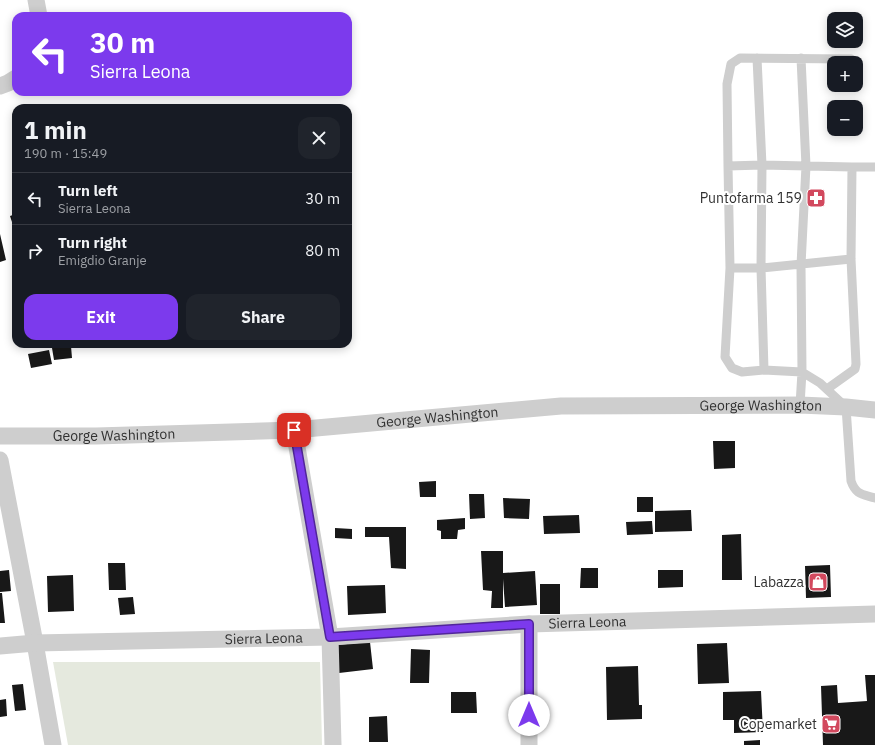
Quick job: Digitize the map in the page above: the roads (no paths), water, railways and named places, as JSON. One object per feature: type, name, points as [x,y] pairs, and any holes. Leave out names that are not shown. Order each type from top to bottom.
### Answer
[{"type":"street","points":[[36,0],[38,12]]},
{"type":"street","points":[[0,86],[12,80]]},
{"type":"street","name":"George Washington","points":[[0,436],[103,436],[294,430],[561,406],[800,405],[875,410]]},
{"type":"street","points":[[294,430],[330,637],[333,745]]},
{"type":"street","points":[[0,460],[53,745]]},
{"type":"street","name":"Sierra Leona","points":[[0,646],[35,642],[330,637],[529,624],[875,614]]},
{"type":"street","points":[[529,624],[529,745]]},
{"type":"lane","points":[[827,59],[740,58],[731,64],[727,84],[730,268],[725,357],[732,368],[742,372],[764,370],[802,372],[827,389],[846,407],[851,481],[855,491],[875,498]]},
{"type":"lane","points":[[757,58],[762,165],[761,268],[764,370]]},
{"type":"lane","points":[[800,405],[802,372],[801,264],[806,166],[801,58]]},
{"type":"lane","points":[[728,166],[762,165],[875,167]]},
{"type":"lane","points":[[827,389],[855,369],[856,364],[851,260],[852,167]]},
{"type":"lane","points":[[730,268],[761,268],[851,260]]},
{"type":"place","name":"Puntofarma 159","points":[[816,198]]},
{"type":"place","name":"Labazza","points":[[818,582]]},
{"type":"place","name":"Copemarket","points":[[831,724]]}]
